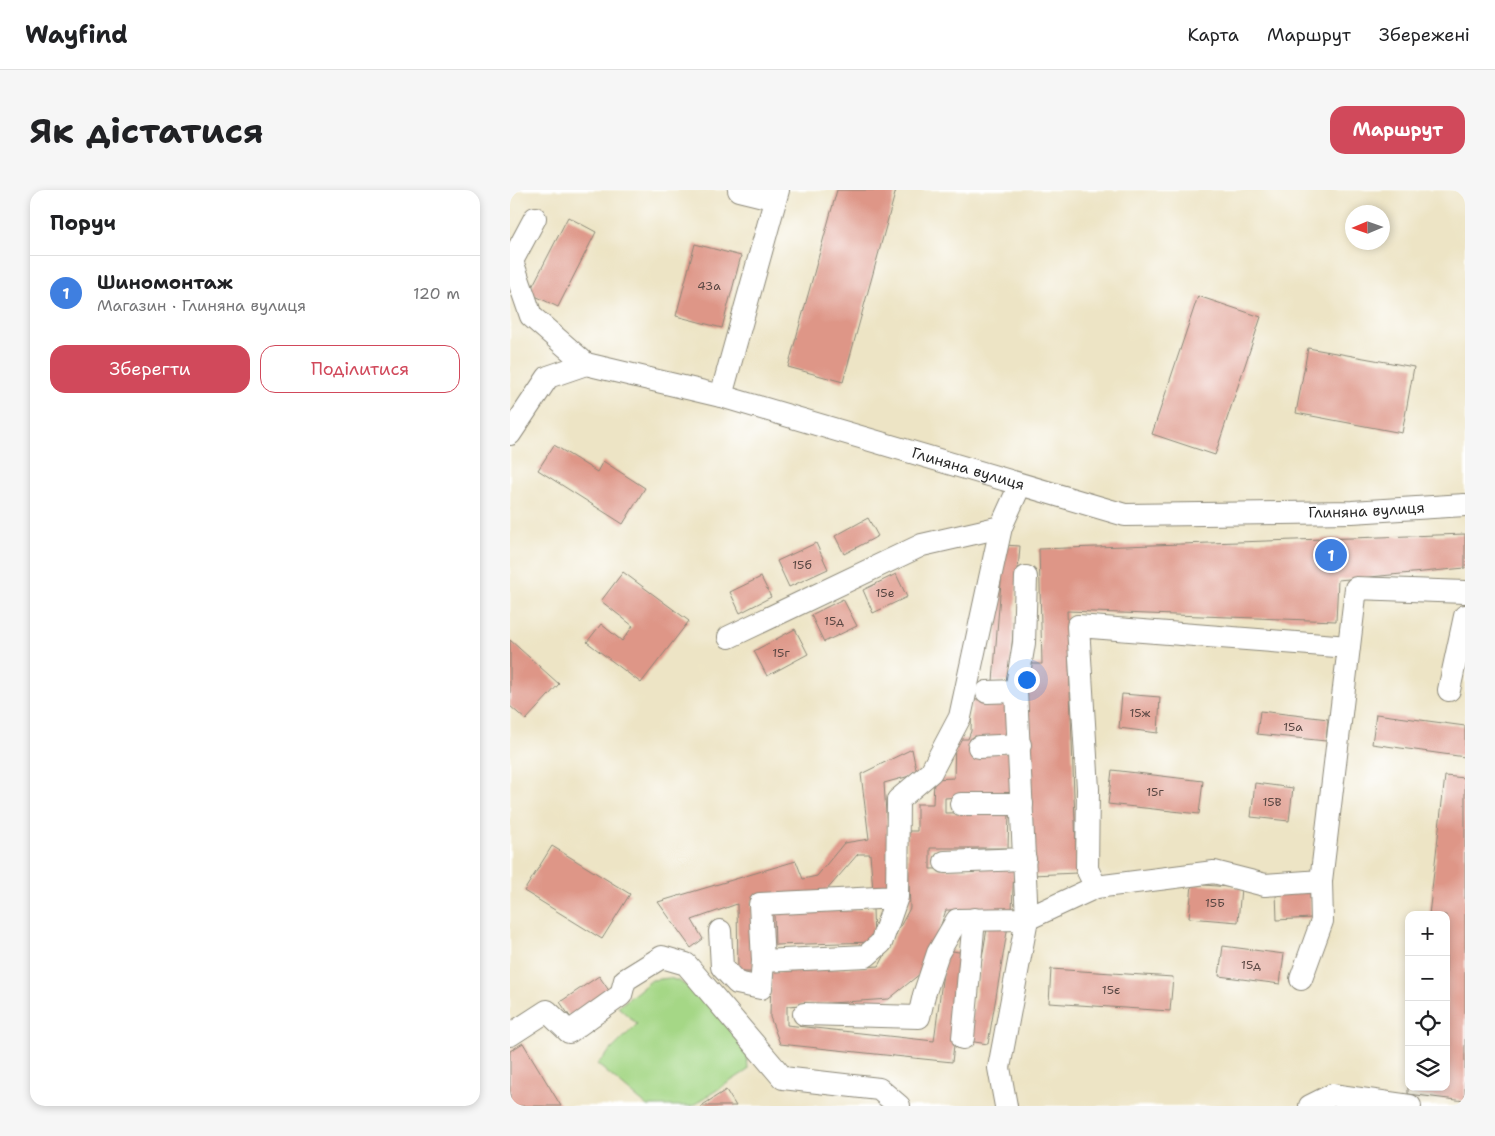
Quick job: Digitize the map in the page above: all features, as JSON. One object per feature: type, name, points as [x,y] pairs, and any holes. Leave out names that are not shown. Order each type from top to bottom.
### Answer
[{"type":"street","points":[[721,396],[777,195],[739,190]]},
{"type":"street","points":[[535,218],[512,261],[531,316],[586,364]]},
{"type":"street","points":[[510,434],[548,377],[586,364]]},
{"type":"street","name":"Глиняна вулиця","points":[[586,364],[721,396],[1125,515],[1352,512],[1465,505]]},
{"type":"street","points":[[763,961],[866,956],[880,942],[897,897],[898,800],[931,772],[960,716],[1001,528],[1020,485]]},
{"type":"street","points":[[729,637],[922,545],[1001,528]]},
{"type":"street","points":[[1006,1106],[999,1068],[1027,919],[1016,691],[1024,643],[1026,577]]},
{"type":"street","points":[[1301,979],[1322,921],[1321,880],[1356,588],[1465,592]]},
{"type":"street","points":[[1449,690],[1465,616]]},
{"type":"street","points":[[1096,887],[1088,869],[1088,789],[1078,626],[1349,647]]},
{"type":"street","points":[[987,692],[1016,691]]},
{"type":"street","points":[[979,747],[1020,745]]},
{"type":"street","points":[[961,804],[1022,804]]},
{"type":"street","points":[[945,862],[1025,859]]},
{"type":"street","points":[[804,1014],[919,1017],[938,953],[957,920],[1027,919],[1096,887],[1214,872],[1266,885],[1321,880]]},
{"type":"street","points":[[720,931],[722,967],[737,983],[761,988],[763,961],[760,904],[897,897]]},
{"type":"street","points":[[963,1038],[974,919]]},
{"type":"street","points":[[510,1035],[547,1011],[570,1032],[621,995],[625,980],[662,957],[686,964],[783,1078],[879,1089],[899,1106]]},
{"type":"street","points":[[1310,1106],[1332,1095],[1410,1106]]},
{"type":"green space","points":[[669,978],[679,981],[703,997],[747,1051],[748,1070],[692,1106],[647,1106],[597,1064],[637,1024],[618,1007],[652,980]]},
{"type":"building","points":[[837,190],[896,190],[843,382],[788,367]]},
{"type":"building","points":[[568,217],[596,232],[558,307],[529,293]]},
{"type":"building","points":[[695,244],[741,256],[722,328],[676,316]]},
{"type":"building","points":[[1198,296],[1261,317],[1215,455],[1152,434]]},
{"type":"building","points":[[1308,348],[1414,367],[1402,433],[1296,413]]},
{"type":"building","points":[[554,445],[597,472],[603,461],[645,488],[623,524],[538,470]]},
{"type":"building","points":[[868,518],[878,536],[844,554],[835,536]]},
{"type":"building","points":[[1465,534],[1465,568],[1338,580],[1336,621],[1067,611],[1077,873],[1032,875],[1025,664],[1042,664],[1039,549]]},
{"type":"building","points":[[816,543],[828,569],[789,587],[777,561]]},
{"type":"building","points":[[1004,545],[1020,546],[1009,682],[993,681]]},
{"type":"building","points":[[623,572],[689,621],[641,683],[587,642],[601,624],[622,641],[633,626],[601,601]]},
{"type":"building","points":[[896,574],[907,597],[873,613],[863,590]]},
{"type":"building","points":[[761,577],[771,597],[740,613],[730,592]]},
{"type":"building","points":[[843,599],[857,626],[824,642],[811,615]]},
{"type":"building","points":[[795,629],[808,654],[767,676],[754,651]]},
{"type":"building","points":[[510,640],[559,684],[526,720],[510,706]]},
{"type":"building","points":[[1122,694],[1160,697],[1158,733],[1119,728]]},
{"type":"building","points":[[1011,699],[1010,738],[970,739],[970,754],[1013,752],[1012,793],[945,798],[945,813],[1009,812],[1008,848],[930,848],[930,869],[1014,868],[1012,910],[946,910],[926,969],[889,999],[787,1006],[787,1025],[934,1041],[946,950],[965,953],[952,1062],[780,1044],[770,1017],[771,972],[879,966],[910,908],[907,831],[917,831],[917,804],[933,804],[934,779],[954,778],[955,739],[968,739],[971,731],[972,700]]},
{"type":"building","points":[[1260,711],[1328,719],[1326,741],[1257,734]]},
{"type":"building","points":[[1376,714],[1465,726],[1465,757],[1372,744]]},
{"type":"building","points":[[912,749],[917,774],[884,783],[891,888],[873,890],[870,854],[858,854],[825,892],[752,900],[754,972],[738,972],[737,904],[692,920],[703,939],[691,948],[658,902],[796,861],[803,879],[817,876],[844,843],[869,839],[861,774]]},
{"type":"building","points":[[1112,770],[1203,781],[1199,814],[1108,804]]},
{"type":"building","points":[[1445,776],[1465,778],[1465,1101],[1408,1094],[1408,1091],[1450,1091],[1450,911],[1429,911]]},
{"type":"building","points":[[1255,783],[1293,788],[1289,821],[1251,817]]},
{"type":"building","points":[[552,846],[630,894],[602,939],[524,891]]},
{"type":"building","points":[[1192,884],[1241,888],[1238,922],[1189,918]]},
{"type":"building","points":[[1310,890],[1311,918],[1277,920],[1276,892]]},
{"type":"building","points":[[873,909],[874,942],[775,945],[774,912]]},
{"type":"building","points":[[988,923],[1008,926],[988,1044],[968,1041]]},
{"type":"building","points":[[1223,946],[1284,954],[1280,984],[1219,976]]},
{"type":"building","points":[[1051,969],[1173,977],[1170,1011],[1049,1003]]},
{"type":"building","points":[[599,976],[612,995],[573,1021],[560,1002]]},
{"type":"building","points":[[523,1043],[561,1106],[510,1106],[510,1051]]},
{"type":"building","points":[[726,1090],[736,1106],[701,1106]]},
{"type":"place","name":"Шиномонтаж","points":[[1331,555]]}]
